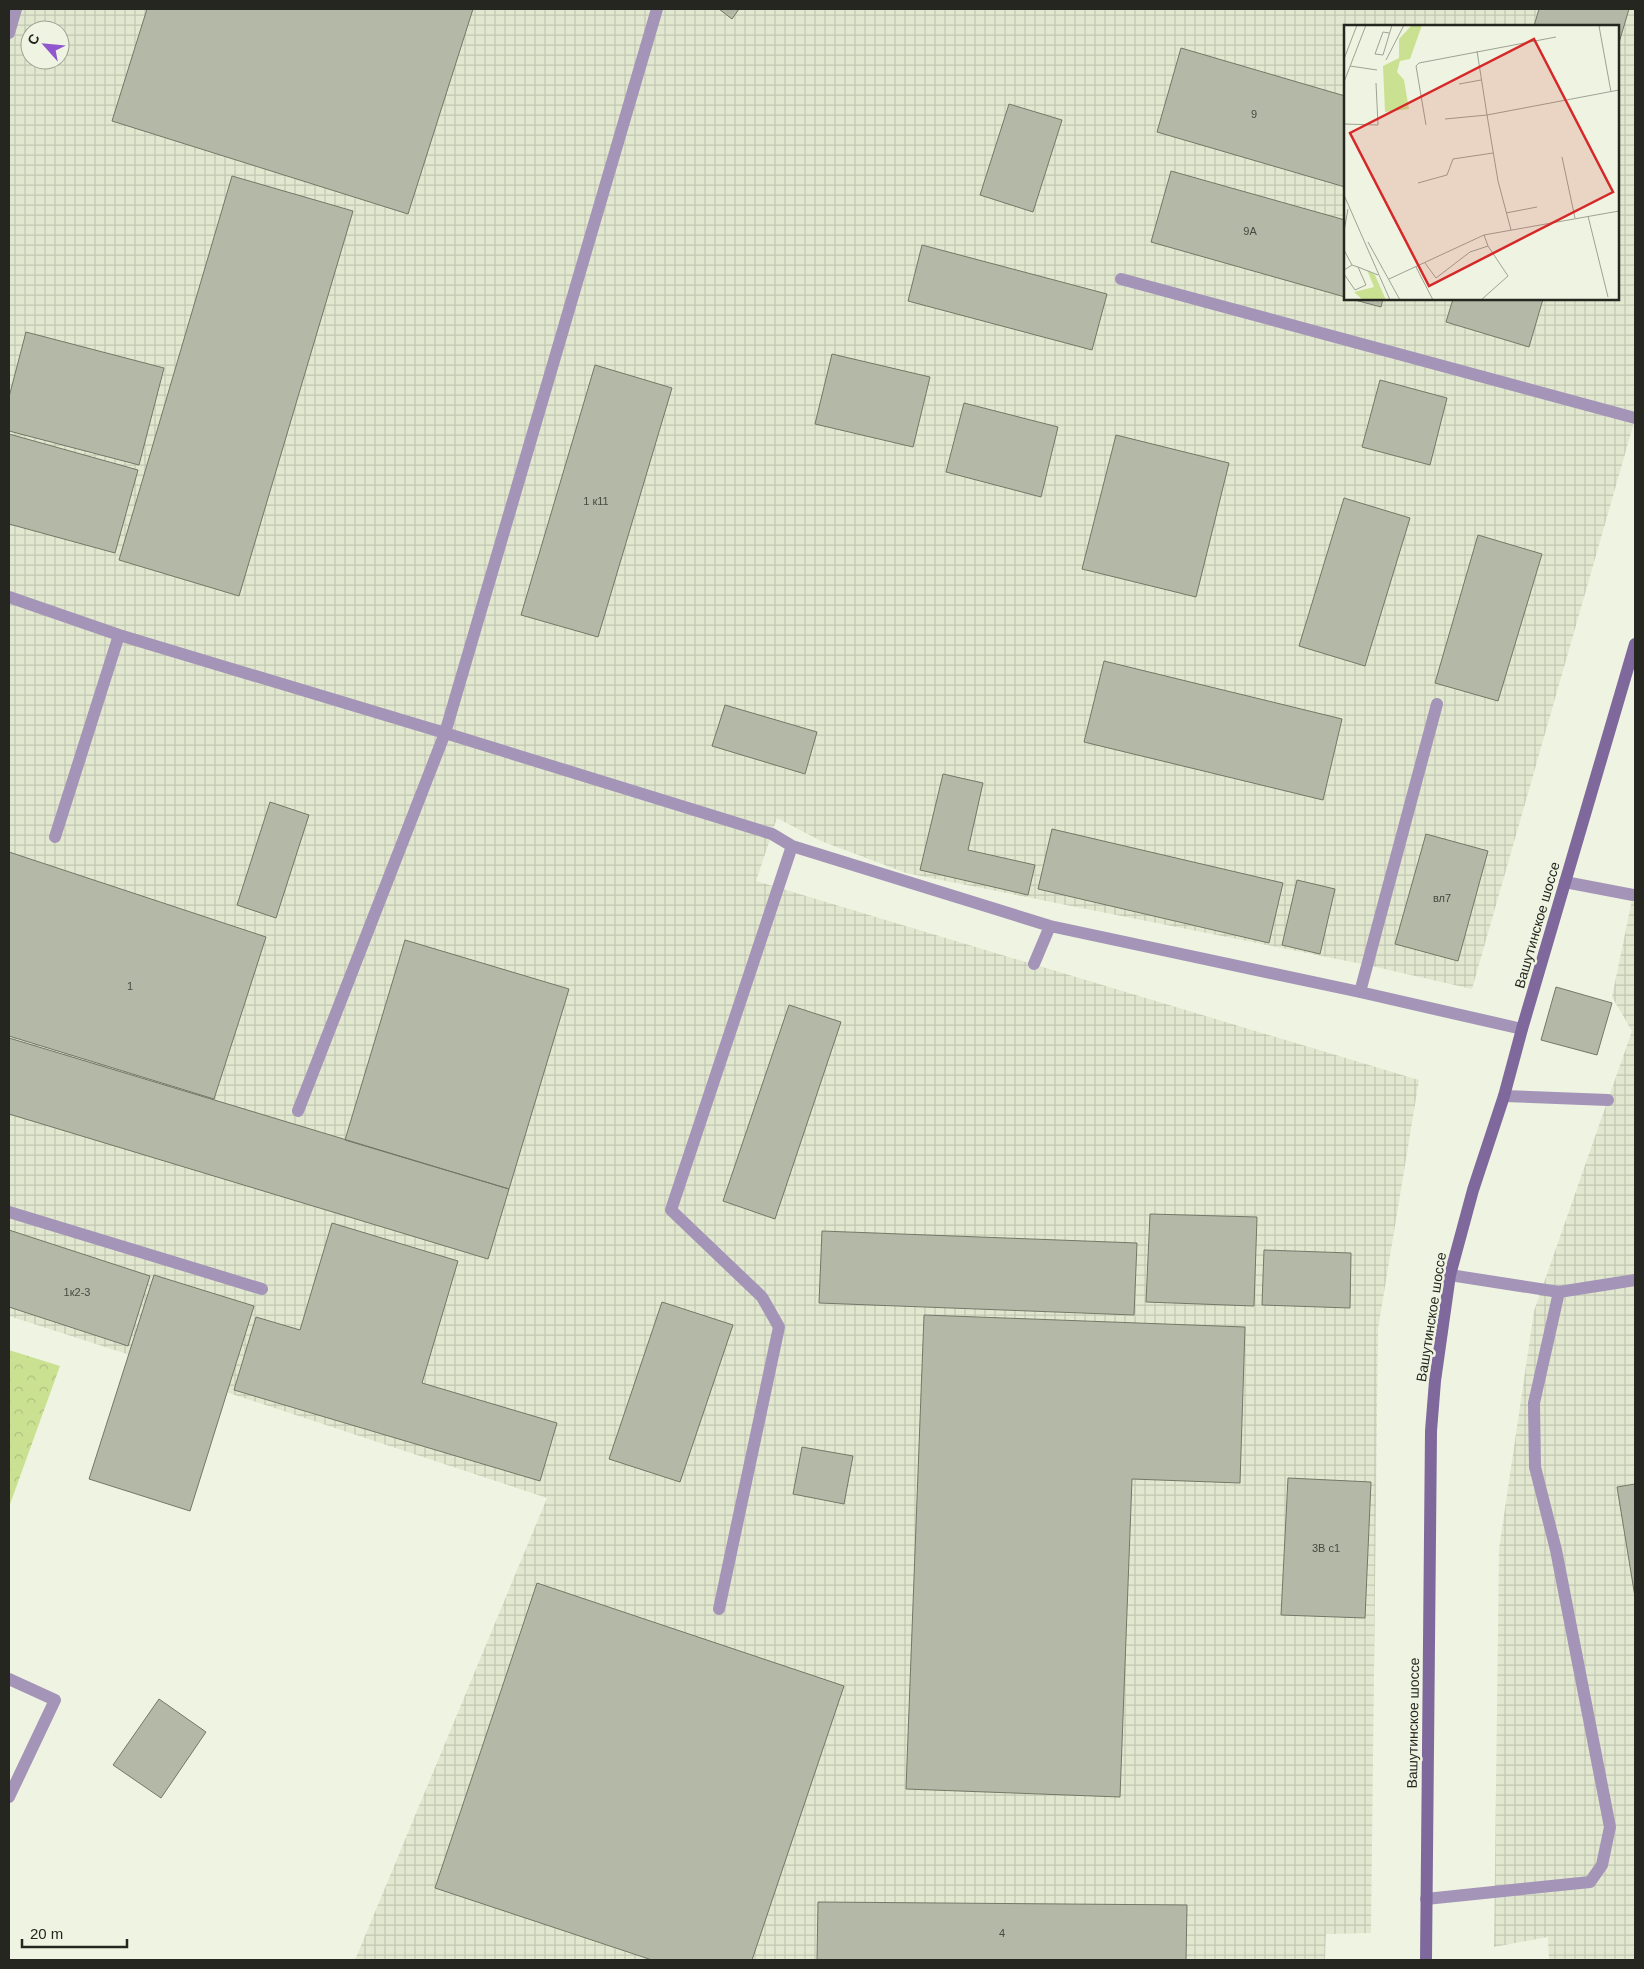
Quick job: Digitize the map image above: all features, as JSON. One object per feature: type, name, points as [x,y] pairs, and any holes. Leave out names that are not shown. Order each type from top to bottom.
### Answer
[{"type":"street","name":"Вашутинское шоссе","points":[[1426,1960],[1431,1431],[1435,1381],[1450,1274],[1473,1190],[1504,1096],[1522,1028],[1635,644]]},
{"type":"lane","points":[[9,33],[16,9]]},
{"type":"lane","points":[[298,1111],[445,733],[657,9]]},
{"type":"lane","points":[[1121,279],[1635,418]]},
{"type":"lane","points":[[9,597],[119,635],[772,834],[792,846],[1050,926],[1522,1028]]},
{"type":"lane","points":[[55,837],[119,635]]},
{"type":"lane","points":[[1360,992],[1438,704]]},
{"type":"lane","points":[[719,1609],[779,1327],[762,1297],[671,1210],[792,846]]},
{"type":"lane","points":[[1565,882],[1633,895]]},
{"type":"lane","points":[[1034,964],[1050,926]]},
{"type":"lane","points":[[1504,1096],[1608,1100]]},
{"type":"lane","points":[[9,1212],[262,1289]]},
{"type":"lane","points":[[1450,1274],[1559,1292],[1635,1280]]},
{"type":"lane","points":[[1426,1899],[1590,1882],[1602,1865],[1610,1827],[1556,1550],[1535,1467],[1534,1403],[1559,1292]]},
{"type":"lane","points":[[9,1679],[55,1700],[9,1797]]},
{"type":"shaded area","points":[[9,9],[1635,9],[1635,419],[1472,989],[1367,965],[906,873],[821,841],[777,818],[756,881],[1419,1080],[1378,1329],[1371,1933],[1326,1934],[1325,1960],[355,1960],[547,1498],[226,1392],[130,1355],[9,1316]]},
{"type":"shaded area","points":[[1635,885],[1635,1960],[1549,1960],[1548,1937],[1494,1947],[1499,1549],[1534,1311],[1632,1031],[1612,997]]},
{"type":"green space","points":[[9,1350],[60,1366],[9,1507]]},
{"type":"building","points":[[147,9],[473,9],[408,214],[112,121]]},
{"type":"building","points":[[719,9],[739,9],[732,19]]},
{"type":"building","points":[[1539,9],[1629,9],[1619,43],[1619,25],[1534,25]]},
{"type":"building","points":[[1181,48],[1344,96],[1344,187],[1157,132]]},
{"type":"building","points":[[1009,104],[1062,120],[1033,212],[980,195]]},
{"type":"building","points":[[1171,171],[1344,220],[1344,297],[1151,242]]},
{"type":"building","points":[[232,176],[353,211],[239,596],[119,560]]},
{"type":"building","points":[[922,245],[1107,294],[1092,350],[908,301]]},
{"type":"building","points":[[1355,300],[1383,300],[1381,307]]},
{"type":"building","points":[[1453,300],[1543,300],[1529,347],[1446,322]]},
{"type":"building","points":[[26,332],[164,368],[139,465],[9,431],[9,397]]},
{"type":"building","points":[[832,354],[930,377],[913,447],[815,424]]},
{"type":"building","points":[[595,365],[672,388],[598,637],[521,615]]},
{"type":"building","points":[[1380,380],[1447,398],[1430,465],[1362,447]]},
{"type":"building","points":[[964,403],[1058,427],[1041,497],[946,472]]},
{"type":"building","points":[[9,434],[138,470],[115,553],[9,524]]},
{"type":"building","points":[[1116,435],[1229,463],[1196,597],[1082,569]]},
{"type":"building","points":[[1344,498],[1410,518],[1365,666],[1299,646]]},
{"type":"building","points":[[1478,535],[1542,554],[1498,701],[1435,683]]},
{"type":"building","points":[[1104,661],[1342,719],[1323,800],[1084,742]]},
{"type":"building","points":[[725,705],[817,732],[805,774],[712,746]]},
{"type":"building","points":[[943,774],[983,783],[968,850],[1035,865],[1028,895],[920,870]]},
{"type":"building","points":[[270,802],[309,815],[276,918],[237,905]]},
{"type":"building","points":[[1052,829],[1283,883],[1269,943],[1038,889]]},
{"type":"building","points":[[1426,834],[1488,851],[1458,961],[1395,944]]},
{"type":"building","points":[[9,852],[266,937],[214,1099],[9,1036]]},
{"type":"building","points":[[1297,880],[1335,889],[1320,954],[1282,945]]},
{"type":"building","points":[[405,940],[569,989],[509,1189],[345,1140]]},
{"type":"building","points":[[1556,987],[1612,1003],[1597,1055],[1541,1040]]},
{"type":"building","points":[[789,1005],[841,1022],[775,1219],[723,1201]]},
{"type":"building","points":[[9,1038],[509,1189],[488,1259],[9,1114]]},
{"type":"building","points":[[1150,1214],[1257,1217],[1254,1306],[1146,1302]]},
{"type":"building","points":[[332,1223],[458,1261],[422,1383],[557,1423],[540,1481],[234,1390],[256,1317],[300,1330]]},
{"type":"building","points":[[9,1230],[150,1276],[128,1346],[9,1307]]},
{"type":"building","points":[[822,1231],[1137,1243],[1134,1315],[819,1303]]},
{"type":"building","points":[[1264,1250],[1351,1253],[1350,1308],[1262,1305]]},
{"type":"building","points":[[154,1275],[254,1306],[190,1511],[89,1479]]},
{"type":"building","points":[[662,1302],[733,1325],[680,1482],[609,1459]]},
{"type":"building","points":[[924,1315],[1245,1327],[1240,1483],[1132,1479],[1120,1797],[906,1789]]},
{"type":"building","points":[[802,1447],[853,1456],[844,1504],[793,1494]]},
{"type":"building","points":[[1288,1478],[1371,1482],[1365,1618],[1281,1615]]},
{"type":"building","points":[[1635,1484],[1635,1597],[1617,1487]]},
{"type":"building","points":[[537,1583],[844,1686],[752,1960],[652,1960],[435,1888]]},
{"type":"building","points":[[159,1699],[206,1732],[161,1798],[113,1765]]},
{"type":"building","points":[[818,1902],[1187,1905],[1186,1960],[817,1960]]}]
